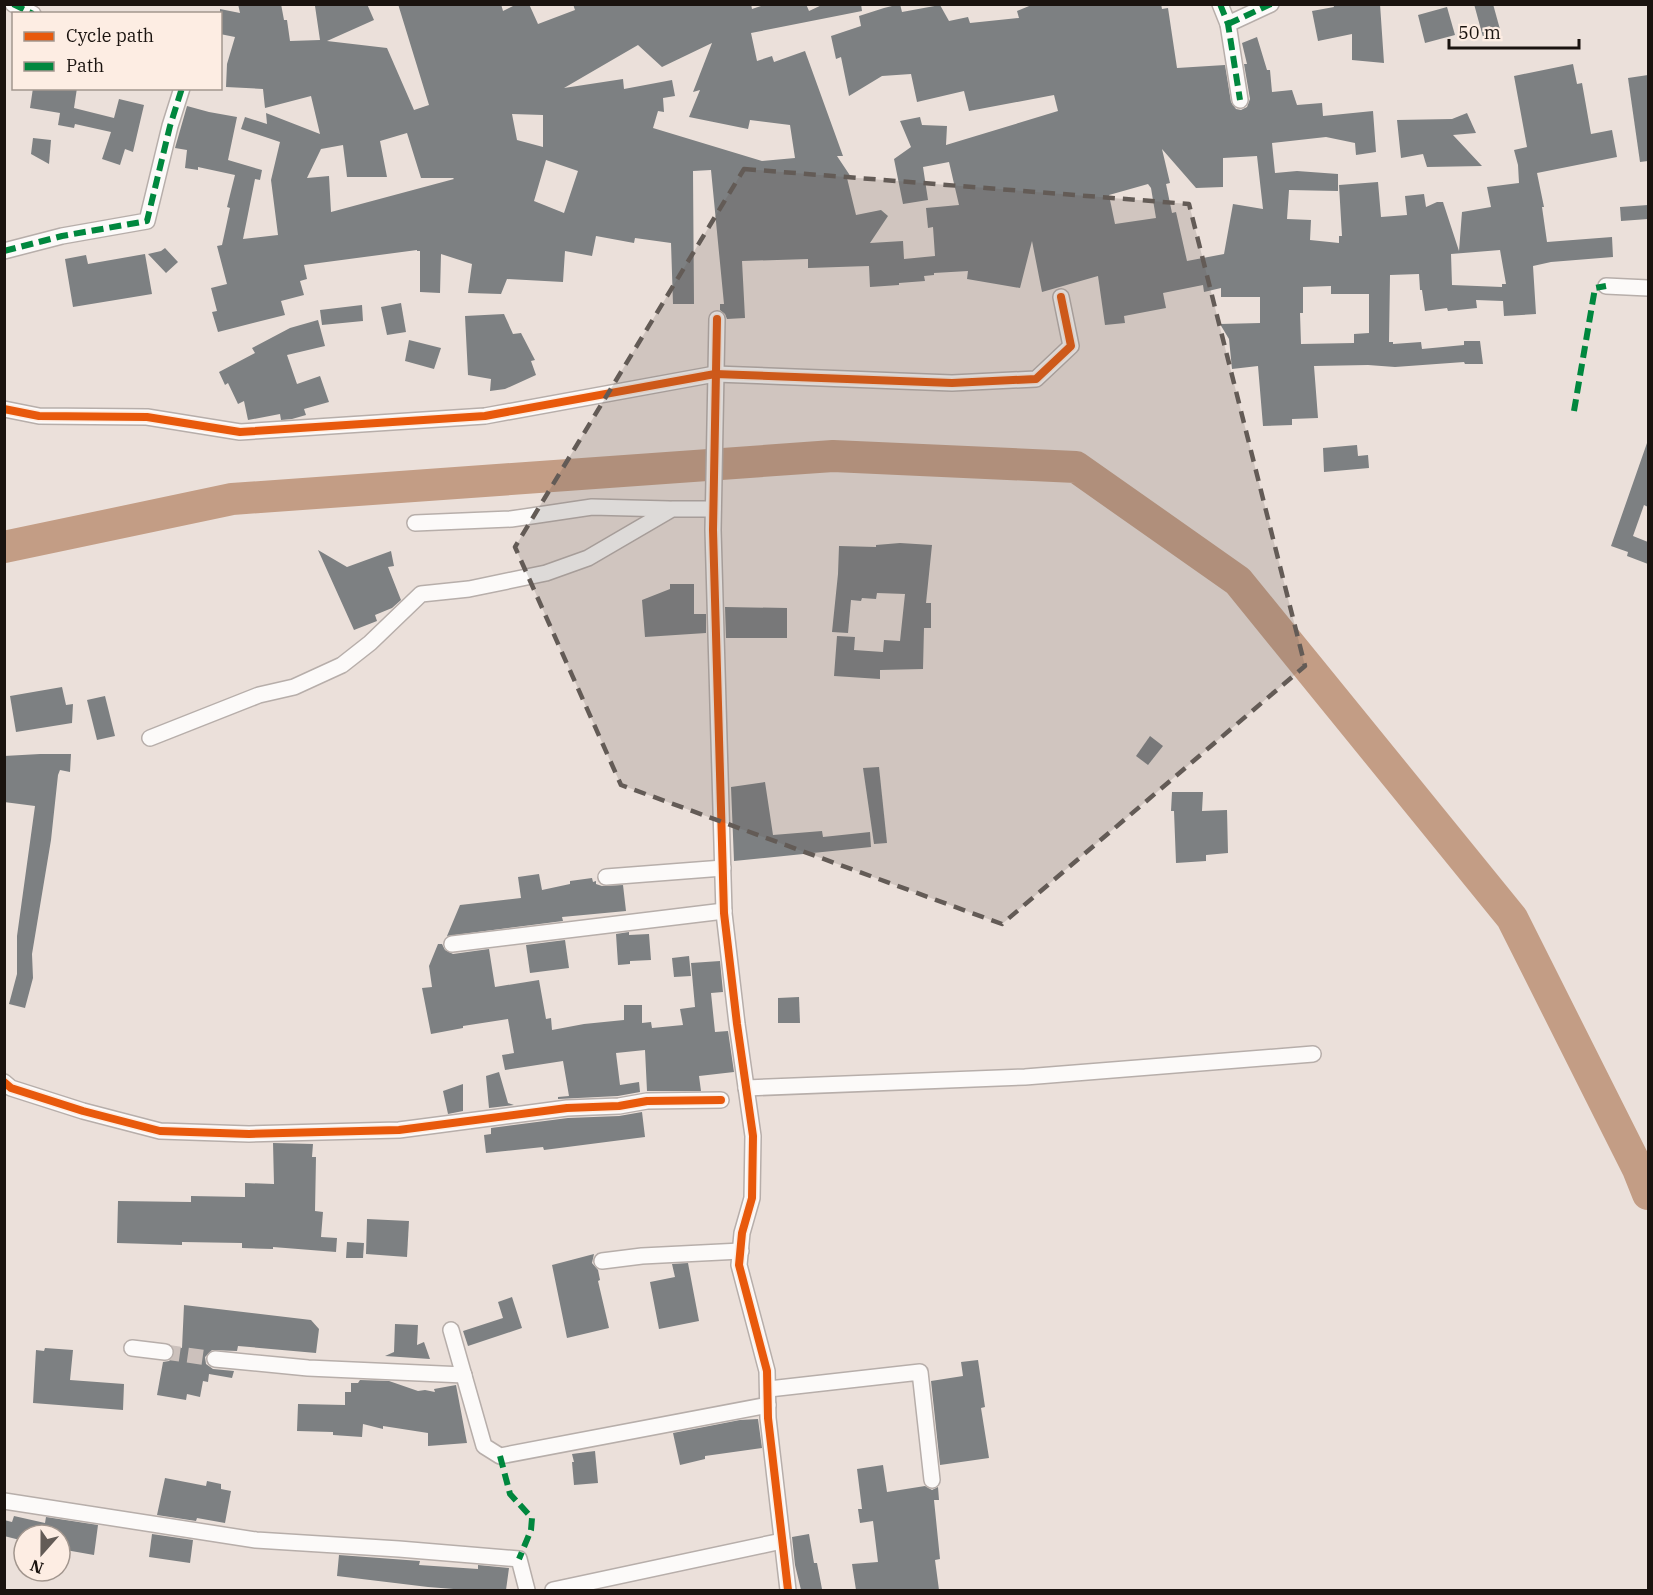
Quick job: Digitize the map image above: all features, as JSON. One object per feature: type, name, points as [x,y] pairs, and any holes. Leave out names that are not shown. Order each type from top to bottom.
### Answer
[{"type":"street","points":[[13,4],[29,12]]},
{"type":"street","points":[[1220,4],[1228,24],[1240,100]]},
{"type":"street","points":[[1228,24],[1271,4]]},
{"type":"street","points":[[4,251],[62,236],[147,221],[170,126],[181,90]]},
{"type":"street","points":[[1605,286],[1648,288]]},
{"type":"street","points":[[4,409],[39,416],[147,417],[240,432],[485,416],[715,374],[952,383],[1036,378],[1071,346],[1061,297]]},
{"type":"street","points":[[717,320],[713,530],[724,911],[753,1136],[752,1198],[742,1233],[740,1265],[767,1371],[768,1418],[788,1590]]},
{"type":"street","points":[[416,523],[512,519],[592,507],[713,509]]},
{"type":"street","points":[[150,738],[259,695],[294,687],[342,665],[370,643],[421,594],[469,589],[546,573],[588,558],[672,509]]},
{"type":"street","points":[[606,877],[723,868]]},
{"type":"street","points":[[452,944],[724,911]]},
{"type":"street","points":[[746,1088],[1025,1077],[1313,1054]]},
{"type":"street","points":[[4,1083],[11,1088],[83,1111],[160,1131],[249,1134],[399,1130],[567,1108],[619,1106],[647,1101],[721,1100]]},
{"type":"street","points":[[602,1261],[642,1256],[741,1251]]},
{"type":"street","points":[[451,1330],[484,1446],[500,1456],[768,1405]]},
{"type":"street","points":[[132,1348],[165,1352]]},
{"type":"street","points":[[215,1359],[308,1368],[464,1375]]},
{"type":"street","points":[[769,1389],[920,1372],[932,1480]]},
{"type":"street","points":[[4,1501],[256,1540],[519,1559],[527,1590]]},
{"type":"street","points":[[553,1590],[782,1540]]},
{"type":"highlighted area","points":[[744,169],[1189,204],[1305,666],[1002,924],[621,785],[515,547]]},
{"type":"building","points":[[238,4],[281,4],[284,20],[287,20],[290,41],[320,40],[315,6],[367,4],[374,20],[327,41],[387,48],[414,110],[429,105],[398,4],[501,4],[503,11],[517,4],[529,4],[538,24],[575,10],[573,4],[751,4],[752,9],[767,4],[806,4],[809,11],[824,4],[861,4],[862,11],[751,33],[757,61],[772,56],[774,62],[805,51],[843,156],[837,156],[851,177],[847,178],[856,215],[881,210],[888,216],[870,243],[903,241],[904,259],[935,256],[933,227],[928,228],[926,208],[959,205],[949,162],[923,167],[928,200],[903,204],[894,159],[911,147],[900,121],[920,117],[922,125],[947,126],[946,145],[1058,111],[1054,95],[969,111],[964,91],[917,102],[911,74],[882,76],[849,96],[841,57],[836,59],[831,36],[861,26],[859,16],[884,8],[900,4],[902,12],[940,5],[949,21],[968,17],[970,23],[1019,18],[1017,11],[1034,4],[1161,4],[1162,9],[1168,8],[1177,68],[1225,65],[1231,102],[1236,109],[1241,110],[1247,107],[1250,99],[1244,64],[1247,64],[1242,43],[1257,37],[1267,70],[1270,70],[1272,92],[1292,90],[1297,105],[1322,103],[1323,116],[1373,111],[1376,152],[1356,155],[1355,143],[1326,137],[1272,143],[1275,173],[1297,171],[1338,174],[1338,191],[1289,190],[1287,219],[1311,220],[1310,240],[1339,243],[1339,236],[1342,236],[1339,185],[1378,182],[1381,217],[1407,215],[1405,196],[1424,194],[1426,207],[1443,202],[1459,251],[1462,212],[1491,207],[1487,187],[1519,183],[1514,150],[1527,147],[1514,76],[1573,64],[1577,84],[1582,83],[1591,134],[1612,130],[1617,157],[1537,173],[1544,207],[1542,207],[1547,242],[1612,237],[1613,257],[1551,262],[1533,266],[1536,314],[1504,316],[1503,301],[1476,300],[1477,308],[1425,311],[1419,274],[1390,275],[1389,342],[1393,344],[1421,342],[1422,349],[1464,345],[1464,341],[1480,341],[1483,364],[1465,364],[1464,362],[1395,367],[1314,366],[1318,418],[1292,419],[1292,425],[1263,426],[1258,366],[1232,369],[1229,339],[1220,324],[1260,323],[1260,297],[1221,297],[1221,288],[1204,292],[1203,285],[1163,293],[1166,308],[1124,316],[1125,323],[1105,325],[1098,276],[1042,292],[1032,241],[1020,288],[967,279],[968,271],[934,273],[934,275],[924,276],[925,281],[870,287],[869,266],[808,268],[808,259],[742,261],[745,318],[727,319],[720,310],[720,304],[724,304],[711,170],[693,171],[694,304],[673,304],[671,243],[635,238],[634,243],[596,236],[592,256],[565,251],[563,282],[507,279],[501,294],[468,293],[472,264],[441,254],[440,293],[420,292],[420,251],[417,250],[304,265],[307,279],[300,281],[304,295],[281,301],[285,315],[218,332],[212,312],[217,311],[211,288],[227,284],[217,246],[222,245],[230,208],[227,207],[235,175],[198,167],[198,170],[185,168],[187,150],[175,148],[187,106],[237,117],[228,160],[262,170],[260,180],[255,179],[243,239],[278,235],[271,180],[280,142],[241,129],[245,117],[267,124],[266,113],[320,134],[311,96],[265,108],[263,89],[226,87],[227,64],[235,37],[222,34],[220,9],[240,13]],"holes":[[[712,43],[693,92],[700,90],[689,117],[748,129],[750,120],[790,125],[795,158],[762,161],[653,128],[658,111],[664,112],[663,98],[675,96],[672,80],[624,89],[623,79],[564,88],[638,45],[662,67]],[[512,114],[543,115],[543,147],[517,140]],[[407,133],[421,178],[454,179],[331,212],[329,176],[307,178],[321,149],[343,145],[347,177],[387,177],[380,141]],[[1162,149],[1196,188],[1223,187],[1223,158],[1257,156],[1263,209],[1233,204],[1224,254],[1187,261],[1176,212],[1172,213],[1166,184],[1170,183]],[[546,160],[578,171],[564,213],[534,201]],[[1148,184],[1151,188],[1156,218],[1115,224],[1109,195]],[[1500,250],[1506,284],[1502,284],[1502,287],[1452,285],[1451,254]],[[1331,286],[1331,294],[1369,294],[1369,333],[1354,334],[1354,343],[1301,344],[1300,313],[1303,313],[1303,287]]]},
{"type":"building","points":[[1333,4],[1380,4],[1384,63],[1352,60],[1352,34],[1318,41],[1312,11],[1334,7]]},
{"type":"building","points":[[1474,4],[1493,4],[1501,33],[1483,37]]},
{"type":"building","points":[[1447,7],[1455,35],[1425,43],[1418,15]]},
{"type":"building","points":[[1648,75],[1648,161],[1640,162],[1628,78]]},
{"type":"building","points":[[33,90],[77,90],[74,108],[114,118],[119,99],[144,105],[133,152],[125,149],[120,165],[102,159],[111,132],[75,124],[74,128],[58,125],[60,113],[30,108]]},
{"type":"building","points":[[1467,113],[1476,133],[1453,135],[1482,166],[1427,167],[1423,154],[1401,158],[1397,120],[1452,119]]},
{"type":"building","points":[[33,138],[51,140],[49,164],[31,154]]},
{"type":"building","points":[[1648,205],[1648,219],[1621,221],[1620,207]]},
{"type":"building","points":[[165,248],[178,262],[166,273],[148,254]]},
{"type":"building","points":[[145,254],[152,294],[73,307],[65,259],[86,255],[88,264]]},
{"type":"building","points":[[401,303],[406,332],[387,335],[381,307]]},
{"type":"building","points":[[362,305],[363,321],[322,325],[320,310]]},
{"type":"building","points":[[504,314],[513,334],[521,333],[535,360],[531,361],[536,375],[505,389],[490,391],[491,379],[468,375],[465,316]]},
{"type":"building","points":[[318,320],[325,346],[287,355],[297,384],[320,376],[329,402],[304,409],[306,415],[292,419],[281,420],[280,414],[248,420],[244,401],[238,404],[228,383],[225,385],[219,372],[255,353],[252,348],[290,328]]},
{"type":"building","points":[[409,340],[441,348],[434,369],[405,361]]},
{"type":"building","points":[[1647,443],[1648,507],[1644,505],[1633,536],[1648,542],[1648,564],[1627,556],[1628,552],[1611,546]]},
{"type":"building","points":[[1357,445],[1358,456],[1368,455],[1369,468],[1324,472],[1323,448]]},
{"type":"building","points":[[900,543],[932,545],[926,603],[931,603],[931,628],[924,628],[923,669],[880,670],[880,679],[834,676],[837,636],[855,637],[854,650],[883,652],[884,640],[900,641],[905,594],[877,593],[876,599],[851,600],[848,633],[832,632],[839,546],[876,547],[876,545]]},
{"type":"building","points":[[318,550],[347,567],[391,551],[394,566],[388,567],[401,600],[392,608],[375,615],[377,621],[354,630]]},
{"type":"building","points":[[670,584],[694,584],[694,614],[706,614],[706,633],[645,637],[642,600],[670,589]]},
{"type":"building","points":[[725,607],[787,608],[787,638],[726,638]]},
{"type":"building","points":[[62,687],[66,705],[73,704],[72,723],[16,732],[10,696]]},
{"type":"building","points":[[105,696],[115,736],[97,740],[87,700]]},
{"type":"building","points":[[1150,736],[1163,746],[1148,765],[1136,756]]},
{"type":"building","points":[[71,754],[70,772],[60,770],[58,775],[51,840],[32,954],[33,978],[25,1008],[9,1004],[17,974],[17,936],[35,806],[4,802],[4,756]]},
{"type":"building","points":[[879,767],[887,843],[874,844],[863,768]]},
{"type":"building","points":[[765,782],[773,835],[822,831],[823,837],[870,832],[871,847],[734,861],[731,787]]},
{"type":"building","points":[[1172,792],[1203,792],[1202,811],[1227,810],[1228,853],[1206,855],[1206,861],[1176,863],[1174,811],[1171,811]]},
{"type":"building","points":[[539,874],[542,890],[570,884],[570,881],[592,878],[593,882],[596,881],[596,884],[602,886],[623,885],[626,911],[562,917],[563,921],[447,936],[460,905],[521,898],[518,877]]},
{"type":"building","points":[[629,932],[629,935],[649,934],[651,960],[630,961],[630,964],[618,965],[616,934]]},
{"type":"building","points":[[565,940],[569,968],[530,973],[526,945]]},
{"type":"building","points":[[438,944],[442,944],[445,950],[453,954],[489,949],[495,987],[539,980],[546,1019],[551,1018],[552,1030],[624,1020],[624,1005],[642,1005],[642,1023],[651,1022],[652,1028],[683,1025],[680,1009],[695,1007],[691,963],[720,961],[723,992],[711,993],[715,1032],[728,1031],[734,1072],[699,1076],[701,1091],[647,1091],[645,1050],[616,1053],[620,1085],[639,1082],[640,1092],[618,1096],[558,1099],[558,1097],[569,1096],[563,1061],[505,1070],[502,1055],[514,1053],[508,1019],[431,1034],[422,988],[432,987],[429,966]]},
{"type":"building","points":[[689,956],[691,976],[674,977],[672,958]]},
{"type":"building","points":[[799,997],[800,1023],[778,1023],[778,998]]},
{"type":"building","points":[[499,1072],[508,1103],[514,1105],[489,1108],[486,1076]]},
{"type":"building","points":[[463,1084],[463,1111],[448,1114],[443,1091]]},
{"type":"building","points":[[642,1112],[645,1137],[544,1150],[543,1147],[486,1153],[484,1135],[491,1134],[491,1128],[568,1118],[619,1116]]},
{"type":"building","points":[[273,1143],[313,1144],[312,1157],[316,1157],[315,1211],[323,1212],[321,1237],[337,1238],[336,1252],[273,1247],[273,1249],[242,1248],[242,1243],[182,1242],[182,1245],[117,1243],[118,1201],[191,1202],[191,1196],[245,1197],[245,1183],[274,1184]]},
{"type":"building","points":[[367,1219],[409,1221],[407,1257],[366,1254]]},
{"type":"building","points":[[347,1242],[364,1243],[363,1258],[346,1258]]},
{"type":"building","points":[[594,1254],[592,1263],[598,1270],[600,1280],[598,1281],[609,1328],[567,1338],[552,1265]]},
{"type":"building","points":[[688,1263],[699,1321],[659,1329],[650,1282],[675,1277],[672,1264]]},
{"type":"building","points":[[512,1297],[522,1328],[468,1346],[463,1331],[503,1318],[498,1302]]},
{"type":"building","points":[[184,1305],[311,1320],[319,1329],[316,1353],[238,1346],[237,1351],[212,1350],[205,1357],[206,1364],[213,1369],[234,1371],[232,1378],[209,1374],[208,1382],[203,1381],[200,1397],[187,1394],[186,1400],[157,1395],[163,1362],[173,1357],[175,1353],[173,1346],[182,1348]]},
{"type":"building","points":[[395,1324],[418,1325],[417,1345],[424,1342],[430,1359],[385,1356],[394,1352]]},
{"type":"building","points":[[45,1348],[73,1350],[70,1380],[124,1384],[123,1410],[33,1403],[36,1350],[44,1351]]},
{"type":"building","points":[[978,1360],[985,1407],[981,1408],[989,1458],[940,1465],[931,1381],[963,1376],[961,1362]]},
{"type":"building","points":[[360,1380],[389,1381],[418,1391],[435,1392],[434,1389],[456,1385],[467,1443],[428,1446],[428,1433],[383,1426],[383,1429],[363,1424],[362,1437],[333,1435],[333,1432],[297,1431],[298,1404],[345,1405],[345,1392],[351,1392],[351,1383],[358,1383]]},
{"type":"building","points":[[758,1419],[762,1448],[705,1456],[705,1459],[680,1465],[673,1433],[740,1420]]},
{"type":"building","points":[[595,1451],[598,1483],[574,1485],[572,1454]]},
{"type":"building","points":[[883,1465],[887,1492],[925,1486],[932,1490],[938,1487],[939,1500],[934,1500],[940,1559],[935,1560],[939,1590],[856,1590],[852,1564],[878,1562],[873,1521],[860,1523],[858,1509],[862,1509],[857,1469]]},
{"type":"building","points":[[165,1478],[206,1486],[207,1481],[221,1484],[221,1489],[231,1491],[225,1523],[157,1515]]},
{"type":"building","points":[[14,1516],[45,1523],[12,1523],[12,1538],[4,1536],[4,1520],[12,1522]]},
{"type":"building","points":[[46,1517],[98,1525],[94,1555],[72,1551],[72,1523],[45,1523]]},
{"type":"building","points":[[152,1534],[193,1540],[190,1563],[149,1557]]},
{"type":"building","points":[[809,1534],[814,1563],[817,1563],[822,1589],[801,1590],[792,1537]]},
{"type":"building","points":[[339,1555],[420,1561],[419,1565],[478,1569],[478,1565],[509,1568],[506,1590],[428,1587],[337,1576]]},
{"type":"waterway","points":[[4,547],[232,499],[833,456],[1076,467],[1238,581],[1512,918],[1638,1169],[1648,1194]]},
{"type":"tunnel","points":[[165,1352],[215,1359]]},
{"type":"marked path","points":[[13,4],[29,12]]},
{"type":"marked path","points":[[1220,4],[1228,24],[1240,100]]},
{"type":"marked path","points":[[1228,24],[1271,4]]},
{"type":"marked path","points":[[4,251],[62,236],[147,221],[170,126],[181,90]]},
{"type":"marked path","points":[[1574,411],[1595,288],[1606,286]]},
{"type":"marked path","points":[[500,1456],[510,1494],[532,1518],[531,1530],[519,1559]]},
{"type":"cycle path","points":[[4,409],[39,416],[147,417],[240,432],[485,416],[715,374],[952,383],[1036,379],[1071,346],[1061,297]]},
{"type":"cycle path","points":[[717,319],[713,530],[724,913],[753,1136],[752,1198],[742,1233],[739,1265],[767,1371],[768,1418],[788,1590]]},
{"type":"cycle path","points":[[4,1082],[11,1088],[83,1111],[160,1131],[249,1134],[399,1130],[567,1108],[619,1106],[647,1101],[721,1100]]}]
